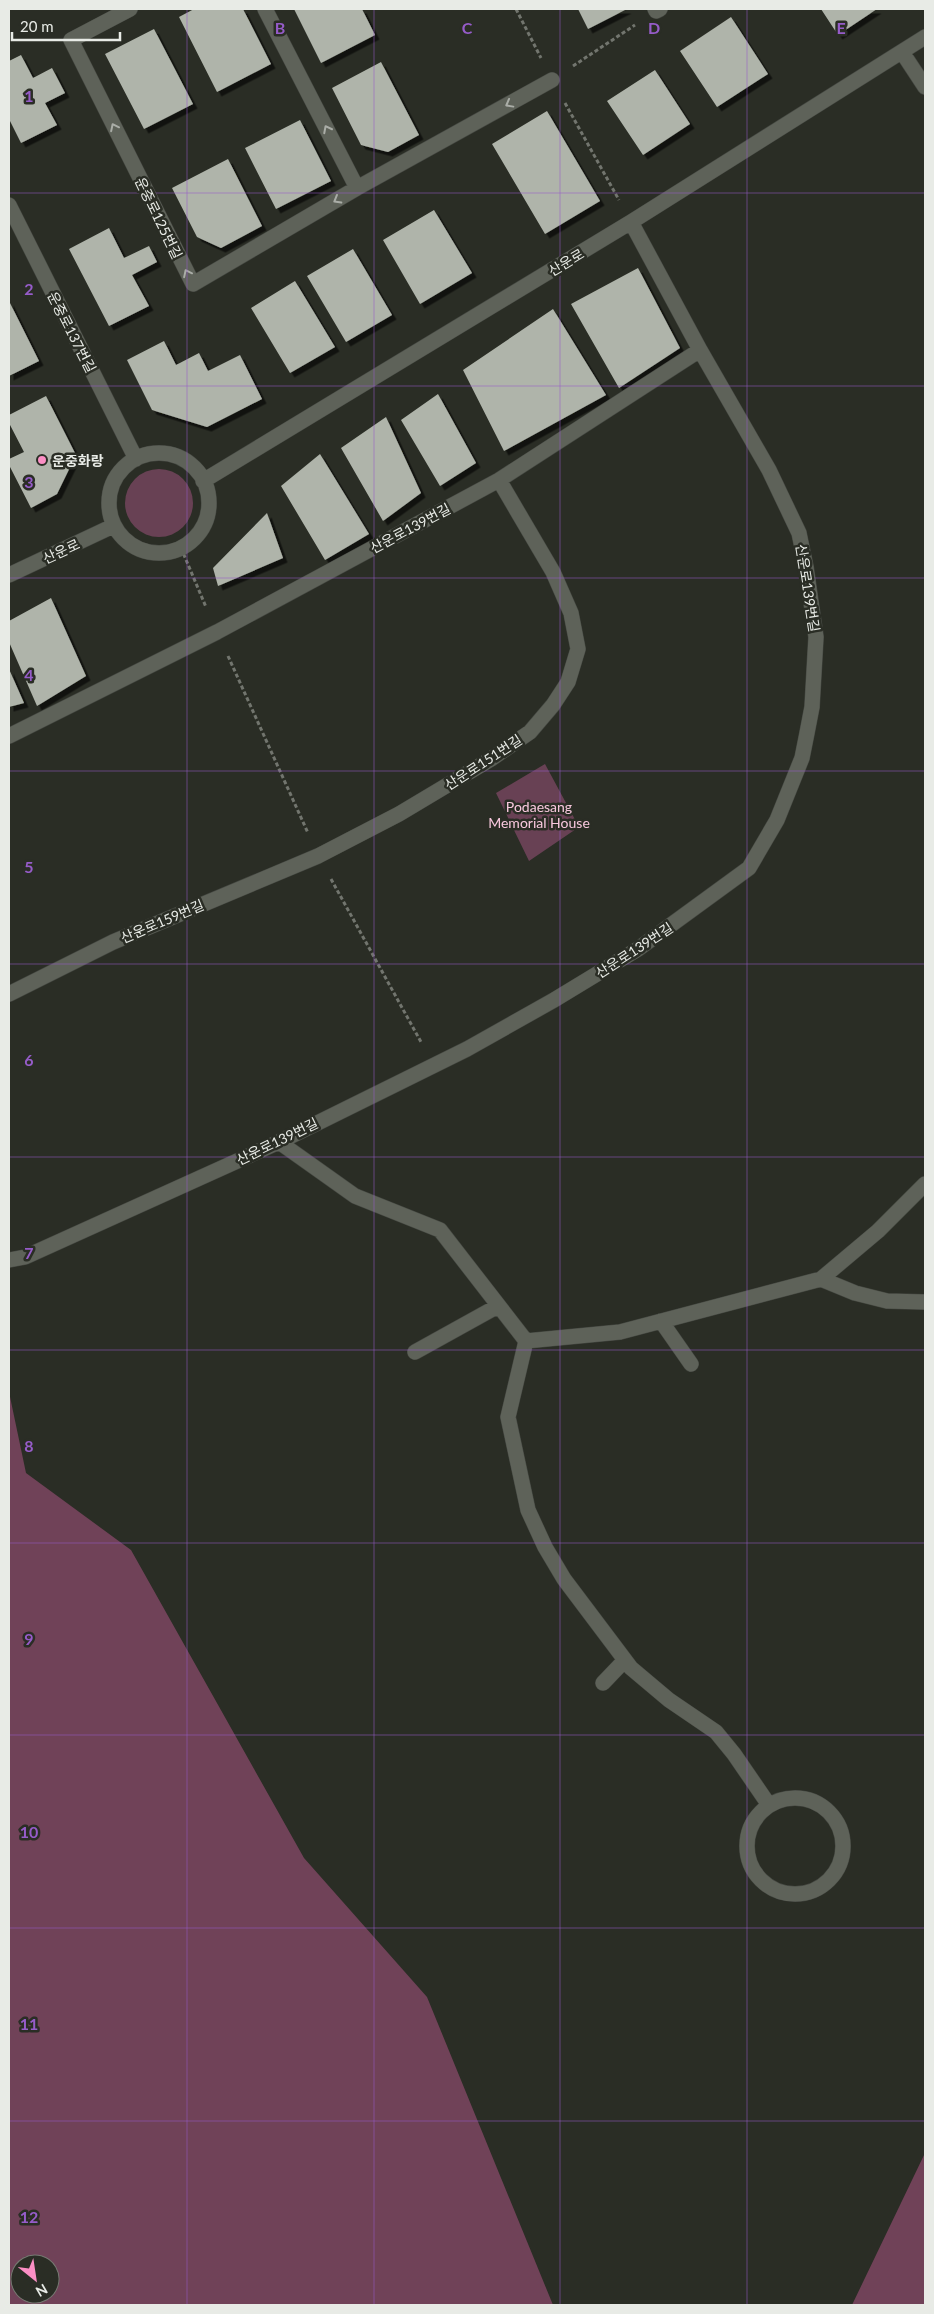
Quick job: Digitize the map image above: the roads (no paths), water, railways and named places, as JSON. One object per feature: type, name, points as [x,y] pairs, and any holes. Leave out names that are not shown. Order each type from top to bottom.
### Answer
[{"type":"street","name":"운중로125번길","points":[[130,9],[71,40],[192,284],[357,188],[552,80]]},
{"type":"street","points":[[265,9],[357,188]]},
{"type":"street","name":"산운로","points":[[203,481],[631,222],[925,38]]},
{"type":"street","points":[[902,52],[925,87]]},
{"type":"street","name":"운중로137번길","points":[[9,205],[136,459]]},
{"type":"street","name":"산운로139번길","points":[[9,1260],[24,1257],[279,1142],[467,1049],[554,1000],[638,949],[748,868],[776,820],[802,758],[812,707],[816,638],[799,533],[769,470],[700,350],[631,222]]},
{"type":"street","name":"산운로139번길","points":[[9,736],[217,632],[499,480],[700,350]]},
{"type":"street","points":[[167,453],[182,458],[194,468],[203,481],[209,496],[208,512],[203,526],[194,539],[181,548],[166,553],[150,553],[135,548],[123,539],[113,526],[108,511],[109,495],[114,480],[123,468],[136,459],[151,454],[167,453]]},
{"type":"street","name":"산운로151번길","points":[[318,856],[400,814],[491,759],[530,732],[568,682],[578,649],[571,613],[552,572],[499,480]]},
{"type":"street","name":"산운로","points":[[9,575],[113,526]]},
{"type":"street","name":"산운로159번길","points":[[9,994],[113,942],[318,856]]},
{"type":"street","points":[[279,1142],[355,1196],[440,1230],[526,1342]]},
{"type":"street","points":[[526,1342],[620,1332],[821,1279],[878,1231],[925,1184]]},
{"type":"street","points":[[821,1279],[855,1293],[887,1301],[925,1302]]},
{"type":"street","points":[[415,1352],[498,1306]]},
{"type":"street","points":[[661,1321],[691,1364]]},
{"type":"street","points":[[526,1342],[508,1417],[528,1510],[544,1547],[564,1579],[624,1660],[669,1700],[716,1732],[734,1754],[769,1805]]},
{"type":"street","points":[[603,1683],[624,1660]]},
{"type":"street","points":[[801,1798],[816,1802],[830,1812],[839,1825],[843,1848],[842,1857],[836,1871],[825,1884],[811,1891],[796,1894],[780,1892],[766,1885],[756,1874],[749,1860],[747,1844],[750,1829],[758,1816],[769,1805],[784,1799],[801,1798]]},
{"type":"place","name":"운중화랑","points":[[42,460]]},
{"type":"park label","name":"Podaesang Memorial House","points":[[539,814]]}]
